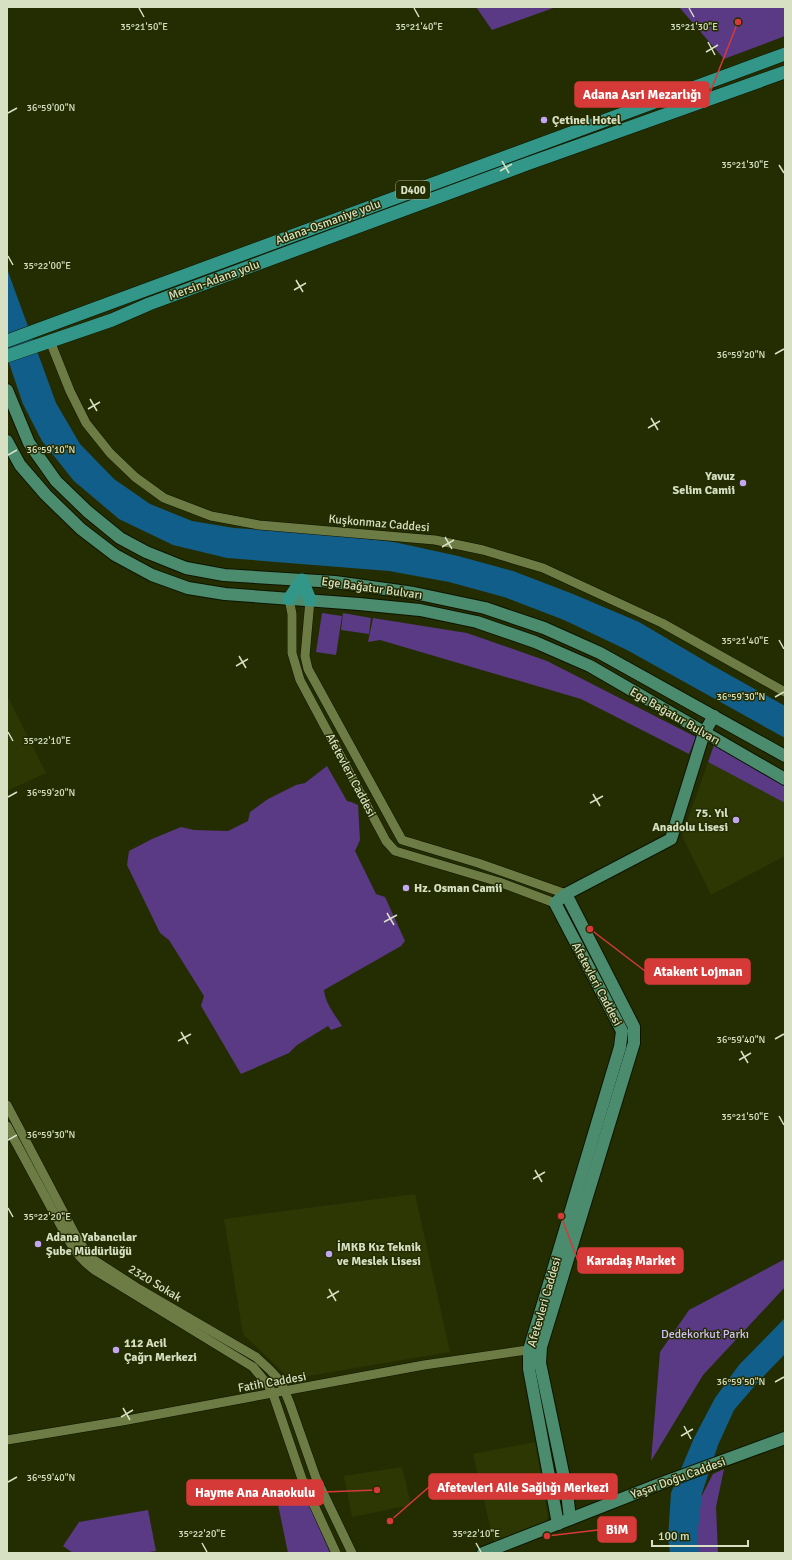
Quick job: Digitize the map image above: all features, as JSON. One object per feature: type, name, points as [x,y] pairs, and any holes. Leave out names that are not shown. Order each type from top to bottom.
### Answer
[{"type":"highway","name":"Adana-Osmaniye yolu","points":[[7,341],[785,54]]},
{"type":"highway","name":"Mersin-Adana yolu","points":[[50,341],[112,320],[149,304],[527,164],[785,72]]},
{"type":"highway","name":"D400","points":[[7,356],[50,341]]},
{"type":"highway","points":[[289,599],[302,580]]},
{"type":"highway","points":[[302,580],[310,600]]},
{"type":"main road","name":"Ege Bağatur Bulvarı","points":[[7,390],[29,443],[56,481],[87,511],[120,538],[146,552],[186,568],[224,576],[335,582],[414,593],[485,608],[544,628],[600,653],[785,756]]},
{"type":"main road","name":"Ege Bağatur Bulvarı","points":[[7,441],[20,465],[46,495],[81,529],[114,555],[152,576],[188,588],[225,594],[420,610],[476,622],[535,642],[590,666],[785,779]]},
{"type":"main road","points":[[555,903],[566,894],[671,839],[704,733],[714,716]]},
{"type":"main road","name":"Afetevleri Caddesi","points":[[566,894],[634,1027],[634,1043],[541,1347],[540,1362],[567,1492],[570,1519]]},
{"type":"main road","name":"Afetevleri Caddesi","points":[[555,903],[622,1031],[620,1047],[529,1350],[529,1369],[558,1524]]},
{"type":"main road","name":"Yaşar Doğu Caddesi","points":[[483,1553],[654,1486],[785,1438]]},
{"type":"street","name":"Kuşkonmaz Caddesi","points":[[50,341],[70,391],[86,423],[110,453],[135,477],[164,498],[211,516],[259,525],[435,540],[483,550],[543,568],[662,623],[785,692]]},
{"type":"street","name":"Afetevleri Caddesi","points":[[289,599],[292,614],[292,652],[300,680],[386,841],[395,851],[499,882],[555,903]]},
{"type":"street","name":"Afetevleri Caddesi","points":[[310,600],[305,656],[308,670],[402,840],[478,863],[566,894]]},
{"type":"street","name":"2320 Sokak","points":[[7,1106],[86,1252],[94,1260],[139,1289],[256,1357],[281,1382],[316,1478],[352,1553]]},
{"type":"street","name":"2320 Sokak","points":[[7,1126],[68,1239],[82,1261],[253,1367],[268,1385],[273,1394],[302,1479],[336,1553]]},
{"type":"street","name":"Fatih Caddesi","points":[[7,1440],[285,1392],[424,1365],[541,1347]]},
{"type":"shaded area","points":[[7,695],[46,773],[7,791]]},
{"type":"shaded area","name":"75. Yıl Anadolu Lisesi","points":[[708,762],[785,803],[785,856],[711,895],[682,836]]},
{"type":"shaded area","name":"İMKB Kız Teknik ve Meslek Lisesi","points":[[415,1194],[450,1352],[290,1379],[243,1334],[224,1219]]},
{"type":"shaded area","points":[[535,1442],[548,1516],[546,1523],[494,1543],[473,1454]]},
{"type":"shaded area","points":[[402,1467],[411,1505],[352,1517],[344,1476]]},
{"type":"green space","points":[[476,7],[556,7],[492,30]]},
{"type":"green space","points":[[679,7],[785,7],[785,36],[724,59]]},
{"type":"green space","points":[[322,613],[342,616],[336,655],[316,652]]},
{"type":"green space","points":[[343,613],[371,618],[369,634],[341,630]]},
{"type":"green space","points":[[373,618],[467,633],[547,661],[696,737],[689,754],[581,699],[380,640],[368,642]]},
{"type":"green space","points":[[714,745],[785,783],[785,803],[708,762]]},
{"type":"green space","points":[[327,766],[347,801],[358,805],[360,840],[355,851],[376,894],[385,897],[405,941],[401,946],[324,990],[328,1004],[342,1026],[331,1030],[328,1026],[297,1045],[289,1053],[241,1074],[201,1006],[204,996],[169,940],[160,933],[127,865],[129,851],[152,839],[181,827],[194,830],[228,831],[248,821],[250,812],[268,799],[296,785],[305,783]]},
{"type":"green space","name":"Dedekorkut Parkı","points":[[785,1259],[785,1287],[703,1375],[651,1461],[660,1352],[689,1310]]},
{"type":"green space","points":[[724,1469],[716,1507],[718,1553],[694,1553],[697,1505],[713,1474]]},
{"type":"green space","points":[[300,1483],[330,1553],[288,1553],[274,1485]]},
{"type":"green space","points":[[148,1510],[156,1551],[143,1553],[73,1553],[63,1546],[79,1522]]},
{"type":"water","points":[[7,269],[56,403],[80,444],[114,479],[150,504],[192,521],[234,528],[314,533],[394,542],[458,556],[513,571],[639,622],[785,706],[785,738],[627,650],[564,620],[504,597],[449,582],[389,571],[227,558],[173,545],[119,519],[74,481],[42,441],[23,404],[7,357]]},
{"type":"water","points":[[785,1318],[785,1354],[734,1410],[718,1445],[702,1493],[697,1538],[699,1553],[670,1553],[668,1539],[671,1493],[694,1438],[715,1398],[739,1365]]},
{"type":"place","name":"Adana Asri Mezarlığı","points":[[738,22]]},
{"type":"place","name":"Çetinel Hotel","points":[[544,120]]},
{"type":"place","name":"Yavuz Selim Camii","points":[[743,483]]},
{"type":"place","name":"75. Yıl Anadolu Lisesi","points":[[736,820]]},
{"type":"place","name":"Hz. Osman Camii","points":[[406,888]]},
{"type":"place","name":"Atakent Lojman","points":[[590,929]]},
{"type":"place","name":"Karadaş Market","points":[[561,1216]]},
{"type":"place","name":"Adana Yabancılar Şube Müdürlüğü","points":[[38,1244]]},
{"type":"place","name":"İMKB Kız Teknik ve Meslek Lisesi","points":[[329,1254]]},
{"type":"place","name":"112 Acil Çağrı Merkezi","points":[[116,1350]]},
{"type":"place","name":"Hayme Ana Anaokulu","points":[[377,1490]]},
{"type":"place","name":"Afetevleri Aile Sağlığı Merkezi","points":[[390,1521]]},
{"type":"place","name":"BiM","points":[[547,1536]]}]
